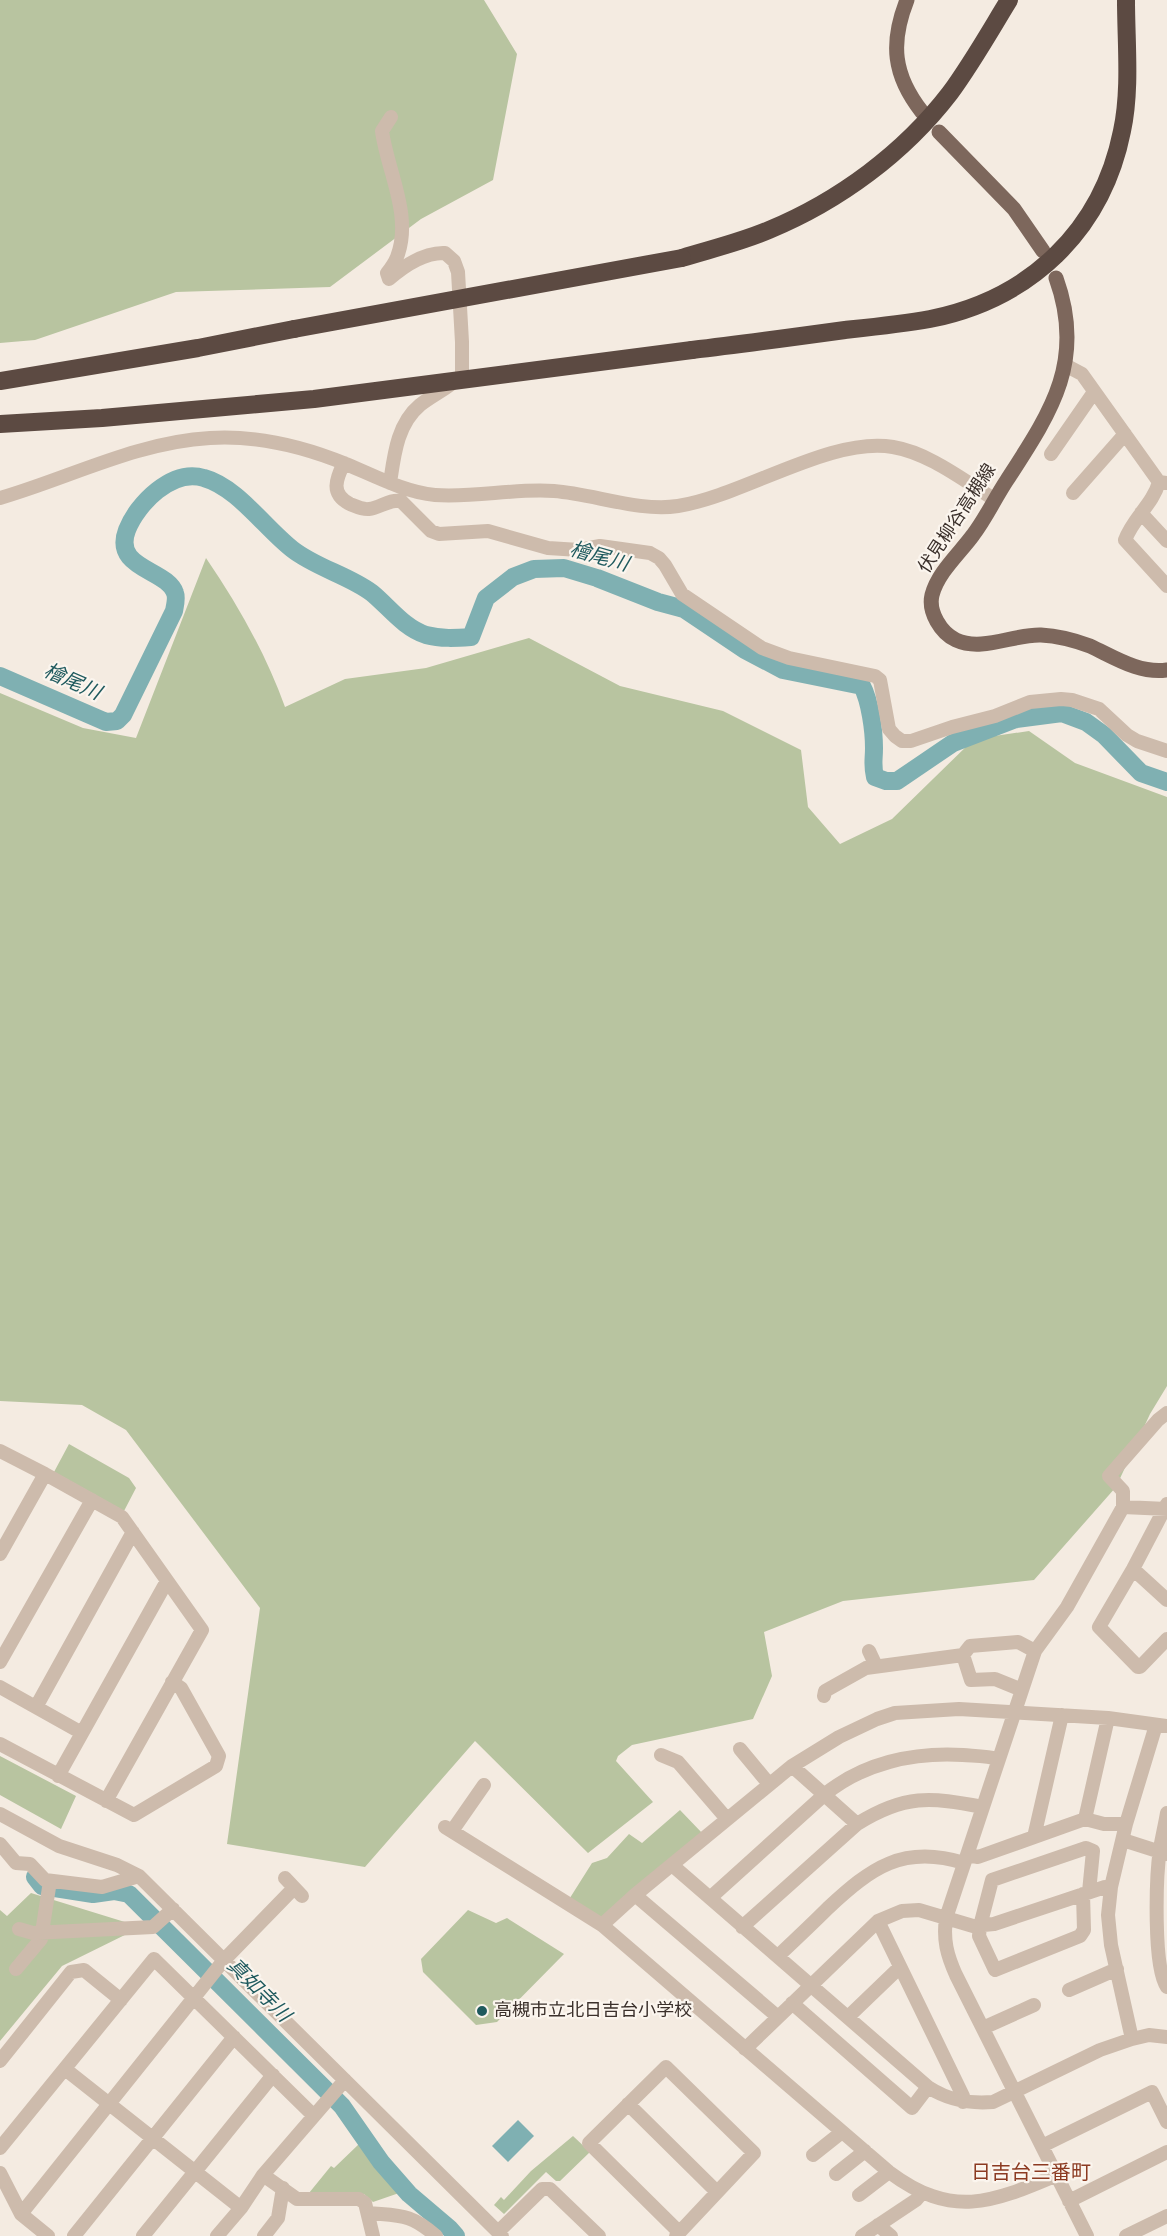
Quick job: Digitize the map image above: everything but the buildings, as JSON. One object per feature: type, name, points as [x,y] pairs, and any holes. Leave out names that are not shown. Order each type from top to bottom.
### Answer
[{"type":"highway","points":[[0,381],[198,348],[682,258],[770,230],[846,189],[878,166],[906,141],[949,94],[970,65],[1010,0]]},
{"type":"highway","points":[[0,424],[102,418],[314,399],[932,319],[987,302],[1030,278],[1057,255],[1080,230],[1101,196],[1118,151],[1125,111],[1126,0]]},
{"type":"main road","points":[[907,0],[895,41],[898,64],[911,98],[922,112]]},
{"type":"main road","points":[[939,132],[1014,209],[1043,252]]},
{"type":"main road","name":"伏見柳谷高槻線","points":[[1056,278],[1067,321],[1068,351],[1061,383],[1048,414],[974,533],[943,573],[932,595],[932,606],[936,620],[946,632],[956,640],[974,645],[1039,635],[1066,638],[1138,667],[1156,672],[1167,670]]},
{"type":"street","points":[[390,483],[397,440],[407,422],[418,406],[450,386],[462,375],[458,272],[454,261],[445,253],[437,252],[404,265],[389,279],[387,273],[397,256],[402,234],[398,192],[384,147],[382,131],[391,117]]},
{"type":"street","points":[[1065,365],[1082,374],[1163,482],[1129,528],[1125,540],[1167,586]]},
{"type":"street","points":[[1051,454],[1094,392]]},
{"type":"street","points":[[1073,493],[1125,434]]},
{"type":"street","points":[[0,498],[150,448],[207,438],[238,437],[305,448],[390,483],[435,495],[530,490],[575,494],[652,507],[675,507],[724,495],[843,450],[870,446],[893,447],[937,464],[994,499]]},
{"type":"street","points":[[344,463],[336,480],[336,490],[343,500],[368,509],[395,500],[401,501],[431,531],[439,534],[488,531],[548,548],[563,550],[600,546],[650,554],[659,558],[682,594],[762,648],[789,658],[875,676],[880,680],[889,729],[902,741],[911,741],[995,716],[1030,702],[1061,699],[1099,708],[1127,735],[1137,741],[1167,751]]},
{"type":"street","points":[[1141,513],[1167,541]]},
{"type":"street","points":[[1087,2236],[946,1951],[944,1934],[946,1918],[1035,1651],[1067,1607],[1123,1507],[1123,1491],[1109,1476],[1158,1420],[1167,1413]]},
{"type":"street","points":[[0,1451],[45,1473],[122,1517],[202,1629],[106,1801]]},
{"type":"street","points":[[0,1554],[45,1473]]},
{"type":"street","points":[[0,1662],[92,1500]]},
{"type":"street","points":[[1123,1507],[1166,1508],[1099,1628],[1139,1667],[1167,1639]]},
{"type":"street","points":[[36,1707],[133,1532]]},
{"type":"street","points":[[1133,1569],[1167,1600]]},
{"type":"street","points":[[58,1776],[167,1581]]},
{"type":"street","points":[[824,1696],[825,1691],[866,1668],[963,1655],[970,1646],[1018,1642],[1035,1651]]},
{"type":"street","points":[[868,1651],[876,1666]]},
{"type":"street","points":[[963,1655],[971,1680],[995,1679],[1022,1690]]},
{"type":"street","points":[[0,1744],[134,1815],[216,1766],[219,1756],[181,1688],[172,1682]]},
{"type":"street","points":[[0,1687],[82,1733]]},
{"type":"street","points":[[602,1925],[635,1895],[792,1766],[839,1737],[895,1713],[959,1709],[1062,1714],[1162,1725],[1126,1824],[1111,1887],[1108,1915],[1111,1945],[1132,2039]]},
{"type":"street","points":[[1034,1837],[1062,1714]]},
{"type":"street","points":[[1085,1819],[1108,1718]]},
{"type":"street","points":[[740,1749],[769,1784]]},
{"type":"street","points":[[710,1898],[835,1786],[870,1768],[917,1755],[937,1754],[999,1759]]},
{"type":"street","points":[[661,1755],[678,1762],[727,1819]]},
{"type":"street","points":[[792,1766],[857,1824]]},
{"type":"street","points":[[484,1785],[448,1829],[602,1925],[890,2172],[922,2193],[954,2203],[990,2200],[1012,2194],[1057,2175]]},
{"type":"street","points":[[742,1927],[857,1824],[875,1813],[896,1804],[916,1800],[940,1799],[983,1808]]},
{"type":"street","points":[[1167,1813],[1158,1884],[1159,1954],[1165,1987],[1167,1987]]},
{"type":"street","points":[[0,1814],[59,1846],[117,1865],[140,1876],[500,2234],[542,2189],[550,2189],[600,2236]]},
{"type":"street","points":[[778,1956],[853,1884],[873,1870],[919,1856],[965,1859],[978,1857],[1085,1819],[1104,1824],[1126,1824]]},
{"type":"street","points":[[1123,1840],[1163,1852]]},
{"type":"street","points":[[0,1844],[16,1863],[30,1864],[45,1880],[102,1887],[140,1876]]},
{"type":"street","points":[[1086,1848],[1093,1851],[1086,1893],[1084,1930],[1080,1936],[995,1970],[979,1936],[992,1880],[1086,1848]]},
{"type":"street","points":[[672,1865],[940,2096],[974,2104],[993,2102],[1100,2050],[1132,2039],[1149,2036],[1167,2037]]},
{"type":"street","points":[[16,1969],[41,1939],[50,1881]]},
{"type":"street","points":[[21,2214],[224,1960],[294,1887]]},
{"type":"street","points":[[746,2049],[878,1921],[902,1911],[919,1910],[973,1926],[994,1924],[1086,1893],[1111,1887]]},
{"type":"street","points":[[635,1895],[778,2017]]},
{"type":"street","points":[[19,1929],[33,1933],[153,1927],[173,1908]]},
{"type":"street","points":[[878,1921],[963,2096],[963,2102]]},
{"type":"street","points":[[0,2148],[154,1959],[314,2115]]},
{"type":"street","points":[[848,2017],[900,1967]]},
{"type":"street","points":[[1069,1990],[1117,1969]]},
{"type":"street","points":[[0,2061],[71,1972],[84,1970],[121,2000]]},
{"type":"street","points":[[792,2003],[912,2108],[928,2087]]},
{"type":"street","points":[[983,2028],[1034,2005]]},
{"type":"street","points":[[74,2236],[234,2037]]},
{"type":"street","points":[[666,2067],[754,2152],[717,2192],[678,2234],[588,2143],[666,2067]]},
{"type":"street","points":[[64,2069],[241,2208]]},
{"type":"street","points":[[143,2236],[273,2075]]},
{"type":"street","points":[[217,2236],[241,2208],[263,2175],[345,2080]]},
{"type":"street","points":[[1042,2146],[1152,2092],[1167,2122]]},
{"type":"street","points":[[628,2104],[717,2192]]},
{"type":"street","points":[[813,2156],[842,2132]]},
{"type":"street","points":[[836,2174],[865,2151]]},
{"type":"street","points":[[1070,2201],[1167,2152]]},
{"type":"street","points":[[859,2195],[890,2172]]},
{"type":"street","points":[[0,2173],[21,2214],[48,2236]]},
{"type":"street","points":[[263,2175],[297,2199],[358,2199],[365,2203],[373,2236]]},
{"type":"street","points":[[264,2236],[278,2218],[283,2188]]},
{"type":"street","points":[[862,2236],[916,2200],[922,2193]]},
{"type":"street","points":[[368,2213],[404,2215],[426,2227],[436,2236]]},
{"type":"street","points":[[1126,2236],[1167,2216]]},
{"type":"street","points":[[878,2225],[891,2236]]},
{"type":"green space","points":[[0,0],[484,0],[517,54],[493,180],[421,219],[330,287],[176,292],[35,340],[0,343]]},
{"type":"green space","points":[[206,558],[250,630],[285,707],[345,679],[426,668],[529,638],[620,686],[723,711],[801,750],[808,807],[840,844],[892,819],[974,739],[1029,731],[1075,763],[1167,797],[1167,1386],[1150,1414],[1116,1487],[1034,1580],[843,1601],[764,1632],[772,1676],[753,1719],[632,1745],[618,1756],[616,1761],[653,1802],[588,1853],[475,1741],[365,1867],[227,1844],[260,1608],[126,1430],[82,1405],[0,1401],[0,693],[83,728],[136,738]]},
{"type":"green space","points":[[69,1444],[129,1478],[136,1488],[124,1511],[54,1472]]},
{"type":"green space","points":[[0,1756],[76,1796],[61,1829],[0,1795]]},
{"type":"green space","points":[[680,1810],[703,1834],[602,1918],[568,1901],[592,1863],[607,1858],[629,1834],[642,1843]]},
{"type":"green space","points":[[31,1893],[141,1927],[62,1966],[0,2041],[0,1910],[7,1916]]},
{"type":"green space","points":[[468,1910],[496,1923],[507,1918],[564,1954],[497,2022],[476,2025],[423,1972],[421,1959]]},
{"type":"green space","points":[[573,2136],[590,2152],[560,2181],[556,2181],[546,2172],[504,2214],[494,2205],[501,2197],[504,2200],[531,2171]]},
{"type":"green space","points":[[359,2144],[374,2164],[402,2192],[373,2202],[364,2194],[312,2195],[309,2193],[331,2166],[334,2168]]},
{"type":"water","points":[[518,2120],[534,2136],[508,2162],[492,2146]]},
{"type":"waterway","name":"檜尾川","points":[[0,676],[106,722],[117,721],[123,715],[174,611],[176,600],[170,585],[133,561],[127,553],[124,543],[127,530],[147,499],[157,490],[180,478],[192,476],[204,478],[228,490],[301,556],[363,587],[404,622],[426,635],[443,638],[471,637],[486,598],[513,577],[534,569],[564,568],[684,609],[745,650],[783,670],[862,686],[872,725],[875,777],[886,781],[897,781],[953,743],[1016,719],[1062,713],[1086,722],[1104,735],[1141,773],[1167,782]]},
{"type":"waterway","name":"真如寺川","points":[[35,1877],[42,1886],[93,1894],[114,1891],[129,1894],[342,2106],[381,2162],[409,2194],[456,2236]]},
{"type":"place","name":"高槻市立北日吉台小学校","points":[[482,2011]]},
{"type":"district","name":"日吉台三番町","points":[[1031,2174]]}]
